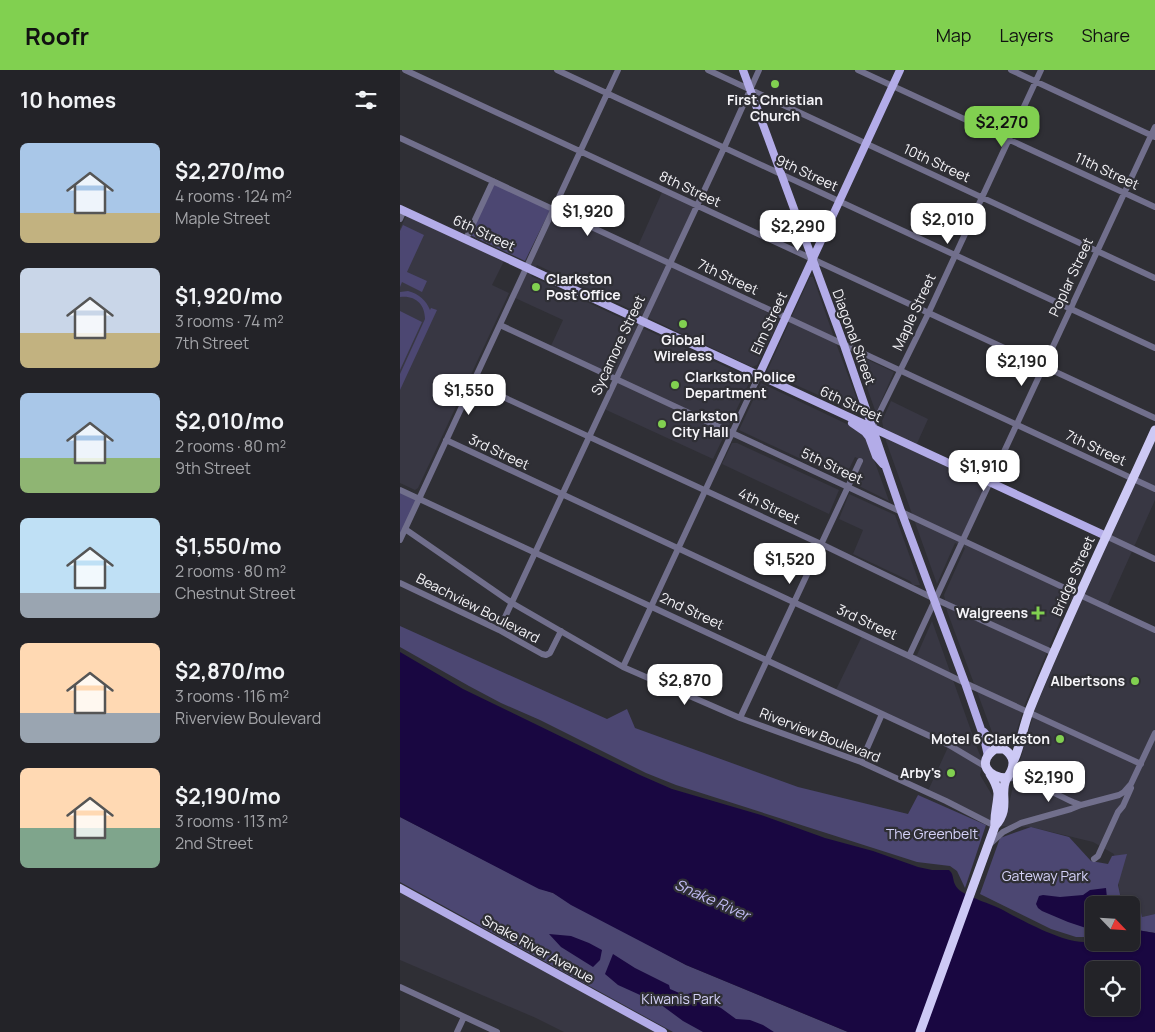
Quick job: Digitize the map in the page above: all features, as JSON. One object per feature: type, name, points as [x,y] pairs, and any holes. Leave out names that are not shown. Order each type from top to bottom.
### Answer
[{"type":"highway","name":"Bridge Street","points":[[1014,764],[1029,712],[1079,594],[1155,430]]},
{"type":"highway","points":[[995,826],[994,816],[998,794],[988,764],[993,751],[1003,749],[1014,743],[1022,735]]},
{"type":"highway","points":[[920,1032],[995,826],[1000,820],[1004,809],[1004,786],[1014,764],[1007,750],[1003,749]]},
{"type":"highway","points":[[988,764],[1000,777],[1007,778]]},
{"type":"main road","name":"Diagonal Street","points":[[743,70],[965,683],[984,738],[988,764]]},
{"type":"main road","name":"Elm Street","points":[[759,375],[900,70]]},
{"type":"main road","name":"6th Street","points":[[402,210],[1106,536]]},
{"type":"main road","points":[[847,416],[849,422],[865,432],[869,437],[876,456],[888,472]]},
{"type":"main road","name":"Diagonal Street","points":[[980,727],[993,743],[1003,749]]},
{"type":"main road","name":"Snake River Avenue","points":[[400,888],[664,1032]]},
{"type":"street","name":"8th Street","points":[[405,70],[1155,418]]},
{"type":"street","name":"9th Street","points":[[557,70],[1155,348]]},
{"type":"street","points":[[400,540],[618,70]]},
{"type":"street","name":"10th Street","points":[[708,70],[1155,278]]},
{"type":"street","name":"Sycamore Street","points":[[499,630],[759,70]]},
{"type":"street","name":"11th Street","points":[[858,70],[1155,207]]},
{"type":"street","points":[[1011,70],[1153,136]]},
{"type":"street","name":"Maple Street","points":[[872,428],[928,314],[1041,70]]},
{"type":"street","name":"Poplar Street","points":[[909,656],[1097,251],[1153,136],[1155,127]]},
{"type":"street","name":"7th Street","points":[[400,138],[1155,489]]},
{"type":"street","points":[[466,239],[492,181]]},
{"type":"street","points":[[400,219],[402,210]]},
{"type":"street","name":"5th Street","points":[[500,324],[1155,630]]},
{"type":"street","name":"Elm Street","points":[[623,667],[759,375]]},
{"type":"street","name":"4th Street","points":[[473,383],[820,544],[935,600],[1054,653]]},
{"type":"street","name":"3rd Street","points":[[446,440],[1141,764]]},
{"type":"street","points":[[740,718],[860,461]]},
{"type":"street","name":"2nd Street","points":[[400,490],[954,747],[972,759],[988,764]]},
{"type":"street","name":"Riverview Boulevard","points":[[406,529],[512,604],[623,667],[740,718],[860,762],[995,826]]},
{"type":"street","name":"6th Street","points":[[1106,536],[1155,559]]},
{"type":"street","name":"Beachview Boulevard","points":[[400,584],[499,630],[542,654],[550,653],[561,631]]},
{"type":"street","points":[[860,762],[882,714]]},
{"type":"street","points":[[988,846],[1003,832],[1021,823],[1124,792],[1131,784],[1155,733]]},
{"type":"street","points":[[1014,764],[1025,780]]},
{"type":"street","points":[[1007,778],[1025,780],[1081,805]]},
{"type":"street","points":[[1094,859],[1098,856],[1118,812],[1123,806],[1131,784]]},
{"type":"street","points":[[1112,797],[1118,812]]},
{"type":"street","points":[[400,987],[497,1032]]},
{"type":"street","points":[[457,1032],[464,1017]]},
{"type":"shaded area","points":[[663,190],[696,206],[670,264],[778,318],[779,321],[757,365],[752,367],[537,265],[531,276],[750,378],[713,459],[602,408],[616,378],[550,348],[563,320],[513,297],[554,209],[637,248]]},
{"type":"shaded area","points":[[406,216],[504,261],[492,285],[509,293],[418,488],[415,490],[400,483],[400,229]]},
{"type":"shaded area","points":[[810,277],[813,277],[863,415],[767,371]]},
{"type":"shaded area","points":[[855,354],[894,372],[876,413]]},
{"type":"shaded area","points":[[761,383],[855,428],[866,438],[889,501],[853,483],[863,461],[855,457],[844,479],[739,430]]},
{"type":"shaded area","points":[[891,401],[928,419],[915,448],[990,482],[964,540],[1079,594],[1155,430],[1155,500],[1107,607],[1155,630],[1155,914],[1142,917],[1140,896],[1120,896],[1114,854],[1093,842],[1031,827],[995,826],[927,793],[949,745],[835,692],[863,634],[909,656],[917,655],[932,621],[979,753],[984,761],[980,775],[1005,821],[1035,709],[1078,607],[1069,600],[1025,704],[1015,736],[1006,745],[995,740],[947,611],[944,595],[965,548],[955,543],[937,584],[886,441],[882,421]]},
{"type":"shaded area","points":[[732,443],[737,443],[839,490],[829,514],[722,464]]},
{"type":"shaded area","points":[[849,494],[895,515],[920,585],[913,585],[910,581],[853,554],[863,530],[839,519]]},
{"type":"shaded area","points":[[400,888],[663,1032],[564,1032],[536,1018],[400,960]]},
{"type":"green space","points":[[493,181],[551,208],[525,261],[468,234]]},
{"type":"green space","points":[[403,225],[424,235],[407,272],[427,281],[422,292],[402,282],[400,287],[400,231]]},
{"type":"green space","points":[[408,291],[422,298],[430,310],[431,308],[437,310],[400,390],[400,374],[425,319],[421,305],[415,299],[400,297],[400,292]]},
{"type":"green space","points":[[400,311],[422,322],[400,370]]},
{"type":"green space","points":[[400,490],[419,499],[400,540]]},
{"type":"green space","name":"The Greenbelt","points":[[400,626],[607,719],[627,709],[635,728],[798,787],[908,814],[918,795],[986,825],[965,888],[957,871],[950,866],[917,862],[676,785],[646,773],[540,720],[501,703],[400,647]]},
{"type":"green space","name":"Kiwanis Park","points":[[400,817],[539,888],[553,893],[686,965],[848,1032],[673,1032],[400,882]]},
{"type":"green space","name":"Gateway Park","points":[[1031,827],[1069,837],[1091,861],[1108,864],[1112,856],[1127,854],[1118,885],[1120,896],[1085,896],[1085,937],[1076,937],[1051,929],[980,894],[1000,838]]},
{"type":"green space","name":"Gateway Park","points":[[1140,907],[1142,917],[1155,914],[1155,933],[1140,930]]},
{"type":"water","name":"Snake River","points":[[400,652],[463,689],[672,789],[761,815],[825,838],[873,851],[918,867],[932,870],[949,870],[954,883],[962,892],[1062,938],[1085,942],[1085,951],[1140,951],[1140,930],[1155,933],[1155,1032],[848,1032],[686,965],[571,905],[553,893],[539,889],[400,817]]},
{"type":"water","points":[[1106,888],[1107,896],[1085,896],[1085,928],[1042,911],[1036,904],[1039,896],[1083,895],[1090,890]]},
{"type":"water","points":[[549,934],[571,936],[589,943],[602,950],[600,960],[593,967],[561,947]]},
{"type":"water","points":[[613,954],[635,968],[669,985],[670,989],[684,995],[691,993],[721,1008],[736,1019],[750,1020],[774,1032],[703,1032],[683,1021],[660,1004],[618,985],[605,974]]},
{"type":"place","name":"First Christian Church","points":[[775,84]]},
{"type":"place","name":"Clarkston Post Office","points":[[536,287]]},
{"type":"place","name":"Global Wireless","points":[[683,324]]},
{"type":"place","name":"Clarkston Police Department","points":[[675,385]]},
{"type":"place","name":"Clarkston City Hall","points":[[662,424]]},
{"type":"place","name":"Walgreens","points":[[1038,613]]},
{"type":"place","name":"Albertsons","points":[[1135,681]]},
{"type":"place","name":"Motel 6 Clarkston","points":[[1060,739]]},
{"type":"place","name":"Arby's","points":[[951,773]]}]
